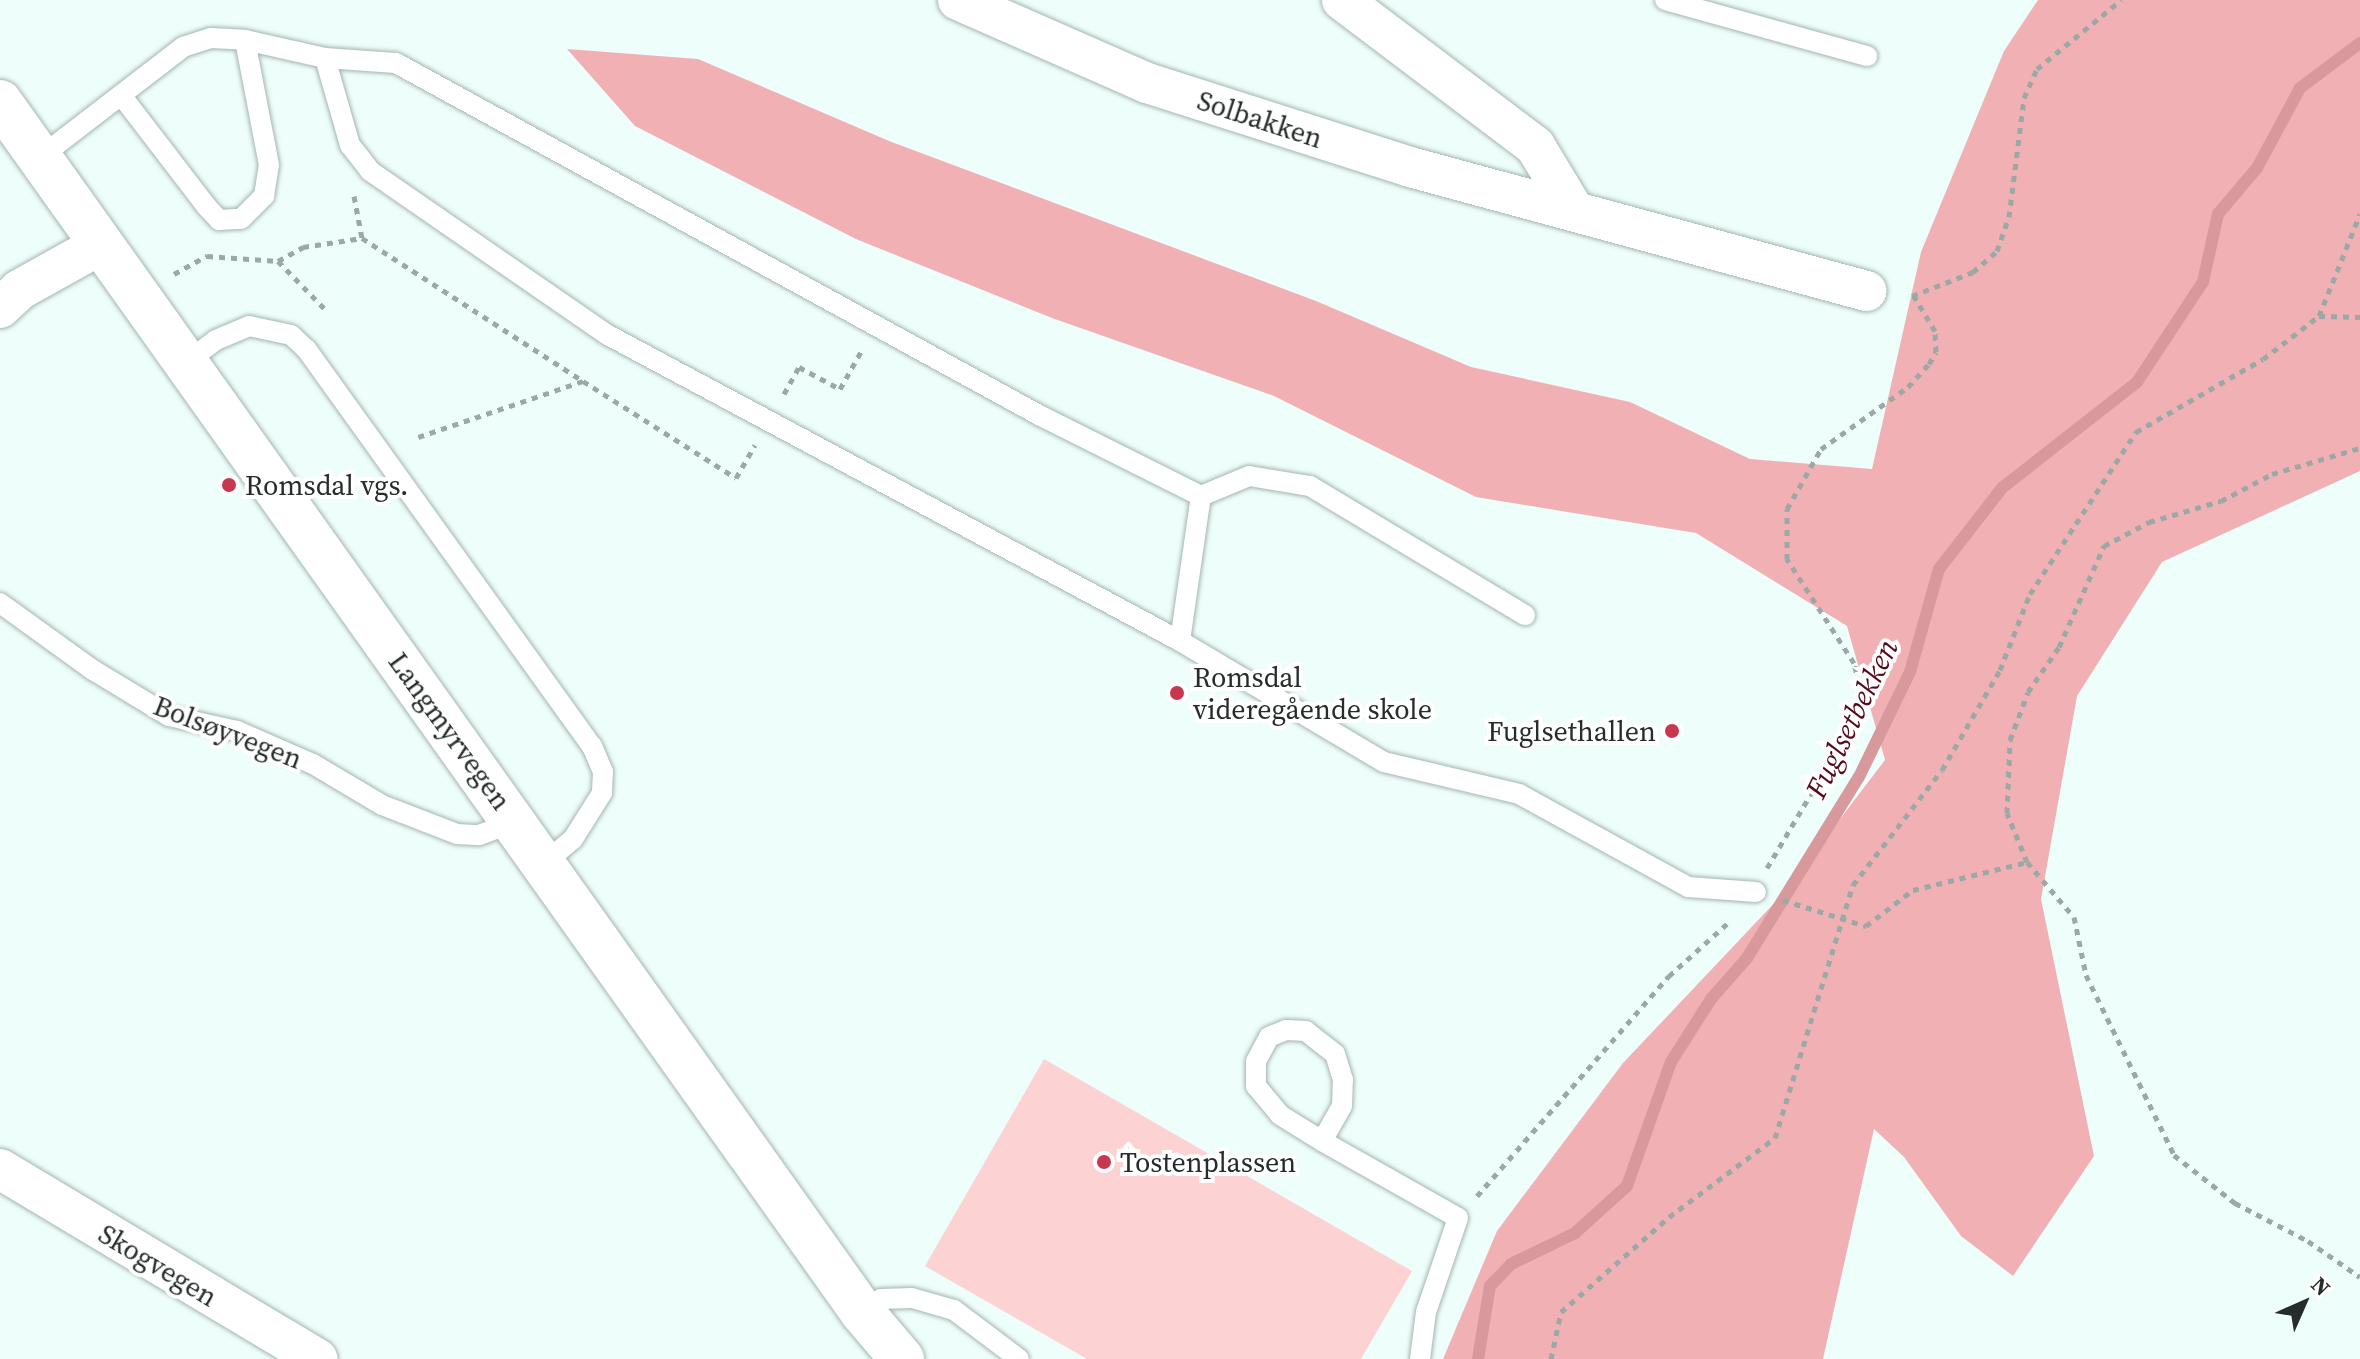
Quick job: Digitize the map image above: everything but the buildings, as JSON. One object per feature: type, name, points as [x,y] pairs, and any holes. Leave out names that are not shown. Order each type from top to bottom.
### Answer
[{"type":"main road","name":"Langmyrvegen","points":[[0,102],[862,1312],[902,1359]]},
{"type":"street","name":"Solbakken","points":[[958,0],[1147,83],[1410,167],[1572,207],[1866,291]]},
{"type":"street","points":[[1342,0],[1535,146],[1572,207]]},
{"type":"street","points":[[0,308],[19,290],[100,245]]},
{"type":"street","name":"Skogvegen","points":[[0,1169],[317,1359]]},
{"type":"lane","points":[[1665,0],[1867,56]]},
{"type":"lane","points":[[39,158],[183,47],[211,38],[245,40],[325,58],[396,63],[877,323],[1039,415],[1201,496],[1249,476],[1310,486],[1525,615]]},
{"type":"lane","points":[[121,95],[219,220],[241,219],[264,196],[269,165],[245,40]]},
{"type":"lane","points":[[325,58],[350,145],[370,171],[606,334],[1180,641],[1384,762],[1519,794],[1688,887],[1756,892]]},
{"type":"lane","points":[[184,364],[216,340],[249,326],[271,328],[307,350],[335,388],[592,746],[603,772],[598,803],[573,839],[544,863]]},
{"type":"lane","points":[[1180,641],[1201,496]]},
{"type":"lane","name":"Bolsøyvegen","points":[[0,603],[93,670],[169,716],[237,731],[313,764],[382,805],[457,834],[479,835],[515,822]]},
{"type":"lane","points":[[1322,1141],[1342,1106],[1343,1080],[1335,1054],[1306,1031],[1286,1030],[1269,1037],[1256,1061],[1256,1086],[1280,1115],[1322,1141],[1458,1218],[1426,1312],[1420,1359]]},
{"type":"lane","points":[[862,1312],[881,1299],[912,1298],[954,1310],[1019,1359]]},
{"type":"path","points":[[1866,291],[1914,296],[1973,272],[1997,251],[2009,217],[2024,98],[2037,69],[2121,0]]},
{"type":"path","points":[[1551,1359],[1561,1312],[1669,1217],[1775,1138],[1853,885],[1942,770],[2000,670],[2030,594],[2136,432],[2263,359],[2319,316],[2360,214]]},
{"type":"path","points":[[164,282],[207,256],[278,261],[303,247],[362,238],[736,478],[799,367],[840,389],[877,323]]},
{"type":"path","points":[[278,261],[324,308]]},
{"type":"path","points":[[1458,1218],[1669,976],[1756,892],[1849,730],[1862,695],[1854,663],[1787,559],[1787,509],[1821,449],[1908,387],[1929,364],[1936,352],[1935,331],[1914,296]]},
{"type":"path","points":[[2319,316],[2360,317]]},
{"type":"path","points":[[416,438],[583,381]]},
{"type":"path","points":[[2360,448],[2272,474],[2221,501],[2149,522],[2104,546],[2059,647],[2028,692],[2010,740],[2007,813],[2027,862],[2074,917],[2086,975],[2174,1155],[2235,1203],[2308,1241],[2360,1277]]},
{"type":"path","points":[[1812,908],[1841,922],[1866,926],[1913,890],[2027,862]]},
{"type":"shaded area","points":[[2038,0],[2360,0],[2360,471],[2162,562],[2077,696],[2041,899],[2094,1156],[2013,1276],[1961,1236],[1904,1157],[1874,1129],[1823,1359],[1443,1359],[1497,1231],[1623,1063],[1782,895],[1885,760],[1847,626],[1696,533],[1476,497],[1274,396],[1052,318],[856,239],[635,126],[567,49],[698,59],[889,141],[1316,301],[1471,367],[1630,402],[1750,459],[1872,469],[1921,252],[2004,51]]},
{"type":"shaded area","name":"Tostenplassen","points":[[1044,1059],[1412,1271],[1361,1359],[1087,1359],[925,1266]]},
{"type":"waterway","name":"Fuglsetbekken","points":[[1478,1359],[1490,1286],[1511,1264],[1575,1233],[1627,1186],[1671,1062],[1711,999],[1747,958],[1859,777],[1910,672],[1939,569],[2002,488],[2137,382],[2203,282],[2218,214],[2257,168],[2300,88],[2360,43]]},
{"type":"place","name":"Romsdal vgs.","points":[[229,485]]},
{"type":"place","name":"Romsdal videregående skole","points":[[1177,693]]},
{"type":"place","name":"Fuglsethallen","points":[[1672,731]]},
{"type":"place","name":"Tostenplassen","points":[[1104,1162]]}]
